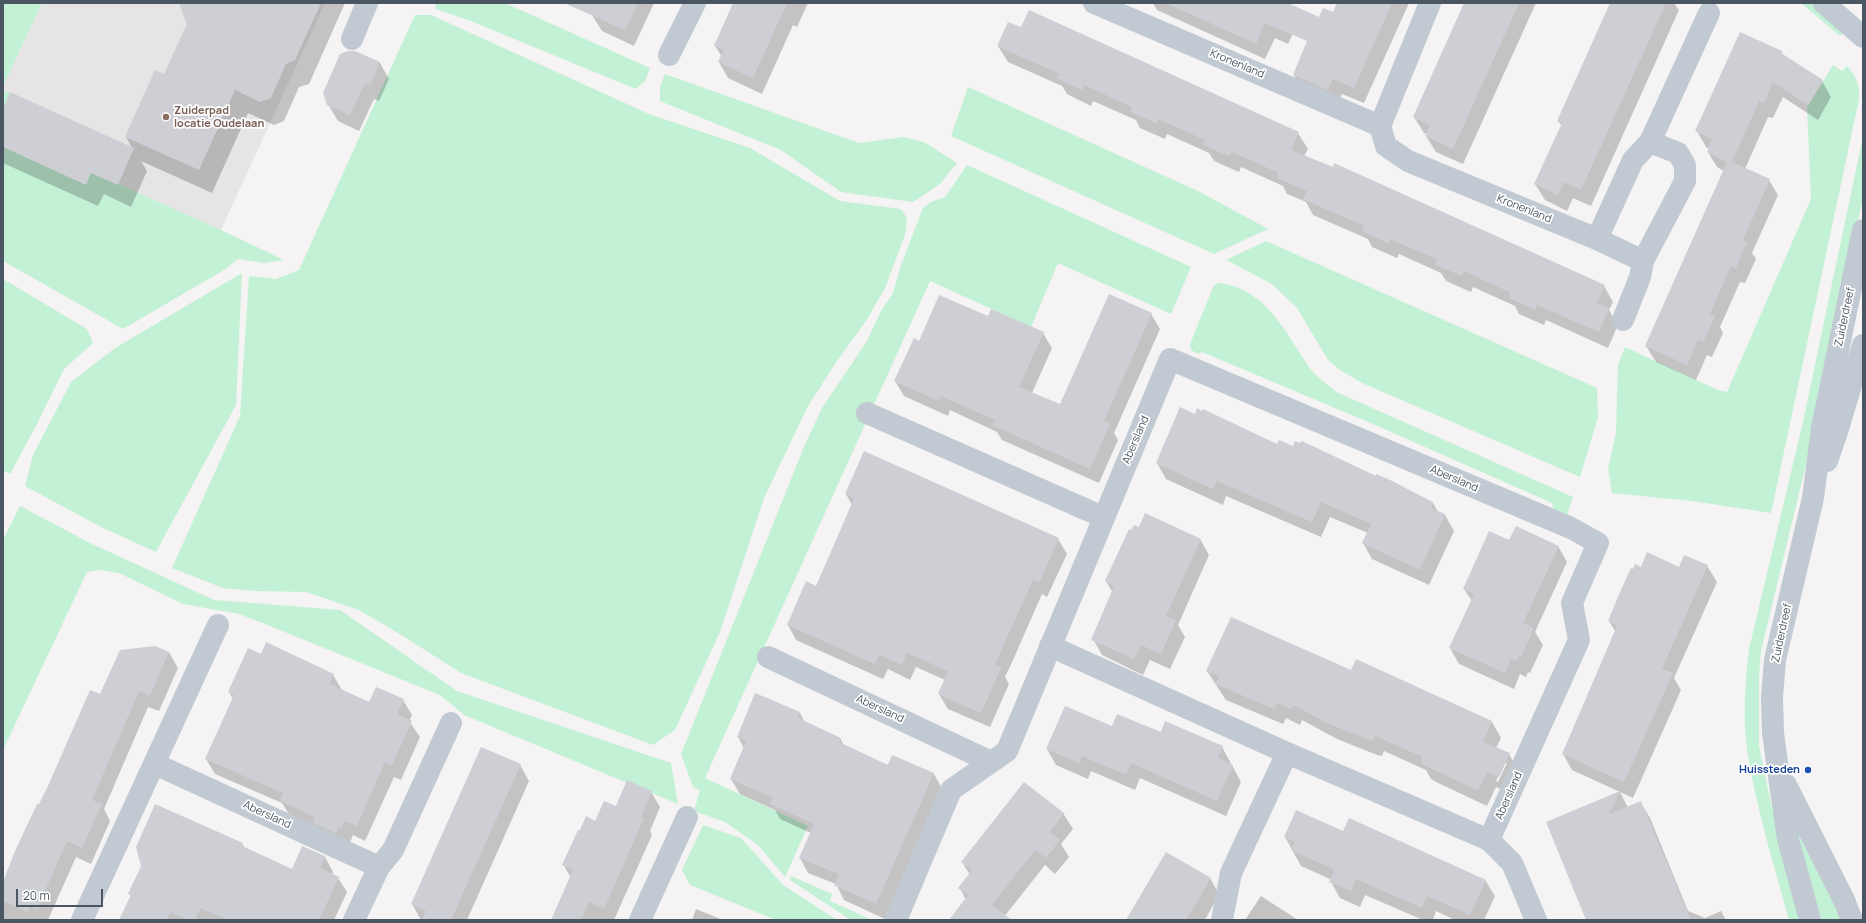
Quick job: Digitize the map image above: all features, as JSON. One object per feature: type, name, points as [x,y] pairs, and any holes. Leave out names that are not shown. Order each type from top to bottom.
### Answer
[{"type":"street","points":[[352,39],[367,3]]},
{"type":"street","points":[[669,55],[695,3]]},
{"type":"street","name":"Kronenland","points":[[1094,3],[1380,126],[1386,146],[1408,161],[1597,239],[1643,261]]},
{"type":"street","points":[[1380,126],[1430,3]]},
{"type":"street","points":[[1824,3],[1863,37]]},
{"type":"street","points":[[1597,239],[1633,160],[1650,142],[1709,13]]},
{"type":"street","points":[[1622,320],[1640,276],[1643,261],[1685,181],[1685,165],[1678,153],[1650,142]]},
{"type":"street","name":"Zuiderdreef","points":[[1810,920],[1788,839],[1773,733],[1772,697],[1775,660],[1813,498],[1822,428],[1863,230]]},
{"type":"street","name":"Zuiderdreef","points":[[1813,498],[1838,432],[1863,344]]},
{"type":"street","name":"Abersland","points":[[896,920],[951,790],[1007,751],[1103,517],[1170,359],[1571,528],[1598,543],[1572,604],[1579,640],[1489,840]]},
{"type":"street","points":[[867,413],[1103,517]]},
{"type":"street","points":[[82,920],[218,625]]},
{"type":"street","points":[[1050,646],[1287,753],[1489,840],[1512,863],[1536,920]]},
{"type":"street","name":"Abersland","points":[[768,657],[992,762]]},
{"type":"street","points":[[354,920],[379,866],[393,850],[451,723]]},
{"type":"street","points":[[1222,920],[1231,873],[1287,753]]},
{"type":"street","name":"Abersland","points":[[155,764],[379,866]]},
{"type":"street","name":"Zuiderdreef","points":[[1778,770],[1844,900],[1852,920]]},
{"type":"street","points":[[640,920],[686,817]]},
{"type":"shaded area","name":"Zuiderpad locatie Oudelaan","points":[[42,3],[325,3],[221,230],[101,176],[117,143],[3,90],[3,87]]},
{"type":"green space","points":[[3,3],[37,3],[41,5],[3,87]]},
{"type":"green space","points":[[435,3],[505,3],[650,68],[645,81],[636,89],[468,20],[436,9]]},
{"type":"green space","points":[[1801,3],[1812,3],[1845,32],[1840,36]]},
{"type":"green space","points":[[415,15],[431,15],[649,114],[750,148],[840,201],[901,209],[907,218],[905,235],[885,288],[866,321],[835,364],[808,406],[764,498],[720,632],[675,730],[653,745],[461,673],[359,610],[306,592],[254,591],[223,588],[172,568],[240,416],[249,276],[276,279],[299,270]]},
{"type":"green space","points":[[1833,65],[1842,71],[1847,66],[1855,77],[1858,85],[1859,99],[1771,513],[1692,501],[1612,493],[1608,469],[1616,433],[1618,365],[1625,347],[1718,390],[1727,392],[1811,199],[1807,108]]},
{"type":"green space","points":[[665,74],[859,143],[903,137],[924,142],[957,163],[940,184],[913,202],[841,192],[781,150],[660,101],[660,87]]},
{"type":"green space","points":[[968,87],[1200,192],[1268,229],[1214,254],[951,136]]},
{"type":"green space","points":[[3,90],[117,143],[101,176],[284,260],[264,263],[238,259],[224,270],[123,329],[3,261]]},
{"type":"green space","points":[[1863,136],[1863,197],[1807,460],[1761,651],[1759,676],[1759,746],[1771,804],[1803,920],[1789,920],[1761,817],[1748,755],[1745,728],[1746,675],[1749,649],[1803,422]]},
{"type":"green space","points":[[967,165],[1191,267],[1171,314],[1058,263],[1031,327],[930,281],[705,778],[808,826],[785,877],[758,845],[725,822],[694,811],[700,790],[693,787],[681,754],[803,449],[822,408],[867,341],[881,311],[893,293],[901,265],[923,208],[931,202],[945,197]]},
{"type":"green space","points":[[1266,241],[1597,388],[1598,417],[1580,477],[1362,383],[1340,370],[1328,360],[1297,308],[1272,284],[1226,260]]},
{"type":"green space","points":[[242,273],[236,405],[156,552],[105,529],[25,486],[33,455],[71,382],[115,348]]},
{"type":"green space","points":[[3,279],[87,329],[93,343],[64,369],[10,474],[3,470]]},
{"type":"green space","points":[[1219,283],[1236,287],[1251,294],[1264,304],[1275,316],[1313,372],[1336,392],[1573,497],[1566,518],[1555,512],[1552,503],[1373,424],[1202,352],[1198,354],[1191,350],[1190,344],[1214,285]]},
{"type":"green space","points":[[20,506],[90,543],[214,600],[340,610],[457,691],[671,763],[678,804],[464,715],[440,695],[260,622],[239,614],[183,604],[119,573],[99,570],[87,572],[3,750],[3,540]]},
{"type":"green space","points":[[703,825],[741,838],[783,885],[837,920],[776,920],[690,885],[682,870]]},
{"type":"green space","points":[[1798,832],[1846,920],[1817,920],[1795,835]]},
{"type":"green space","points":[[791,876],[832,894],[830,901],[872,920],[851,920],[790,880]]},
{"type":"building","points":[[179,3],[321,3],[295,60],[286,64],[271,98],[260,102],[235,90],[199,170],[125,137],[155,70],[164,74],[187,24]]},
{"type":"building","points":[[564,3],[638,3],[625,30]]},
{"type":"building","points":[[733,3],[787,3],[753,78],[718,62],[724,50],[714,46]]},
{"type":"building","points":[[1166,3],[1288,3],[1319,17],[1323,8],[1333,12],[1337,3],[1392,3],[1354,88],[1333,79],[1328,90],[1293,75],[1307,41],[1265,23],[1256,44]]},
{"type":"building","points":[[1464,3],[1519,3],[1453,149],[1425,136],[1430,125],[1413,117]]},
{"type":"building","points":[[1610,3],[1666,3],[1581,190],[1564,182],[1558,195],[1534,184],[1562,123],[1557,121]]},
{"type":"building","points":[[1029,10],[1299,132],[1291,150],[1333,167],[1334,163],[1605,285],[1597,303],[1609,308],[1599,332],[1537,305],[1535,310],[1509,298],[1511,293],[1464,271],[1462,276],[1435,265],[1438,260],[1390,239],[1388,243],[1362,231],[1364,226],[1303,199],[1307,191],[1277,178],[1279,173],[1232,152],[1229,156],[1203,145],[1205,140],[1158,119],[1156,123],[1130,112],[1132,107],[1084,85],[1082,90],[1056,78],[1058,73],[997,46],[1008,22],[1021,27]]},
{"type":"building","points":[[1740,32],[1782,51],[1781,53],[1823,80],[1808,105],[1773,82],[1764,103],[1759,101],[1732,162],[1770,179],[1743,240],[1747,242],[1736,268],[1731,266],[1710,314],[1715,316],[1703,342],[1698,340],[1687,365],[1645,346],[1727,162],[1707,152],[1712,139],[1695,131]]},
{"type":"building","points":[[348,51],[355,51],[380,62],[370,86],[365,83],[350,115],[327,105],[323,93],[340,54]]},
{"type":"building","points":[[10,92],[134,148],[118,185],[91,173],[86,185],[3,147],[3,108]]},
{"type":"building","points":[[1109,294],[1152,313],[1104,421],[1110,424],[1090,469],[992,425],[995,420],[941,396],[939,401],[894,381],[914,338],[919,341],[939,295],[988,316],[991,309],[1044,332],[1019,387],[1060,404]]},
{"type":"building","points":[[1180,407],[1195,414],[1197,408],[1202,411],[1203,409],[1277,444],[1279,440],[1293,446],[1295,441],[1300,443],[1302,441],[1376,476],[1376,474],[1390,480],[1433,502],[1431,508],[1445,514],[1420,570],[1362,543],[1371,524],[1321,502],[1312,522],[1217,481],[1213,489],[1156,463]]},
{"type":"building","points":[[864,451],[1059,538],[1039,583],[1033,580],[1004,644],[995,665],[1001,668],[981,713],[938,694],[948,671],[907,653],[902,665],[879,655],[875,664],[787,625],[806,581],[816,586],[854,498],[845,494]]},
{"type":"building","points":[[1145,513],[1201,539],[1166,616],[1176,620],[1161,654],[1141,645],[1134,659],[1091,640],[1114,586],[1105,581],[1129,529],[1131,530],[1134,525],[1139,527]]},
{"type":"building","points":[[1516,526],[1559,546],[1523,623],[1534,628],[1521,657],[1519,656],[1516,661],[1511,659],[1505,673],[1449,648],[1474,594],[1463,589],[1489,531],[1509,540]]},
{"type":"building","points":[[1647,552],[1679,567],[1684,555],[1708,565],[1662,669],[1673,673],[1624,782],[1562,754],[1617,626],[1608,621],[1620,592],[1631,568],[1633,569],[1635,564],[1641,567]]},
{"type":"building","points":[[1231,617],[1351,670],[1356,659],[1492,721],[1483,742],[1510,753],[1499,777],[1487,772],[1478,791],[1421,763],[1423,757],[1375,736],[1373,740],[1367,739],[1327,723],[1293,705],[1291,709],[1277,703],[1274,708],[1269,707],[1216,684],[1219,676],[1206,671]]},
{"type":"building","points":[[266,642],[334,674],[330,684],[369,702],[376,687],[404,699],[397,714],[412,721],[392,765],[385,762],[357,826],[345,821],[341,828],[338,827],[336,833],[313,823],[315,817],[280,801],[283,793],[205,759],[234,695],[228,692],[248,648],[261,654]]},
{"type":"building","points":[[155,646],[169,652],[150,696],[139,691],[92,800],[102,804],[82,848],[67,841],[37,909],[30,906],[28,912],[3,901],[3,882],[15,851],[37,804],[39,804],[48,786],[90,690],[100,694],[120,650]]},
{"type":"building","points":[[755,693],[800,712],[798,718],[841,738],[839,742],[888,765],[892,755],[934,773],[876,904],[834,885],[839,874],[799,858],[814,824],[770,804],[773,798],[730,779],[746,741],[737,737]]},
{"type":"building","points":[[1065,706],[1112,726],[1117,714],[1161,732],[1165,721],[1223,746],[1218,758],[1233,765],[1217,801],[1131,763],[1126,775],[1082,756],[1079,763],[1046,749]]},
{"type":"building","points":[[481,747],[521,764],[451,920],[422,920],[426,911],[411,904]]},
{"type":"building","points":[[627,780],[652,791],[641,817],[644,818],[604,909],[589,902],[581,920],[551,920],[573,870],[562,865],[578,830],[580,830],[586,816],[595,821],[604,801],[616,806]]},
{"type":"building","points":[[1024,782],[1064,813],[1050,832],[1060,840],[1046,858],[1035,850],[992,905],[1012,920],[949,920],[968,895],[958,888],[972,870],[961,862]]},
{"type":"building","points":[[1620,791],[1609,814],[1641,801],[1691,920],[1586,920],[1546,822]]},
{"type":"building","points":[[155,804],[243,843],[242,846],[292,869],[302,846],[325,856],[320,868],[339,877],[319,920],[229,920],[200,908],[196,920],[188,920],[170,912],[167,920],[119,920],[131,895],[128,894],[141,866],[136,847]]},
{"type":"building","points":[[1296,810],[1343,831],[1349,818],[1486,880],[1470,915],[1427,896],[1422,908],[1356,879],[1351,891],[1329,882],[1335,870],[1291,850],[1295,842],[1284,837]]},
{"type":"building","points":[[1166,852],[1211,878],[1186,920],[1126,920]]},
{"type":"place","name":"Zuiderpad locatie Oudelaan","points":[[166,117]]},
{"type":"place","name":"Huissteden","points":[[1808,770]]}]
